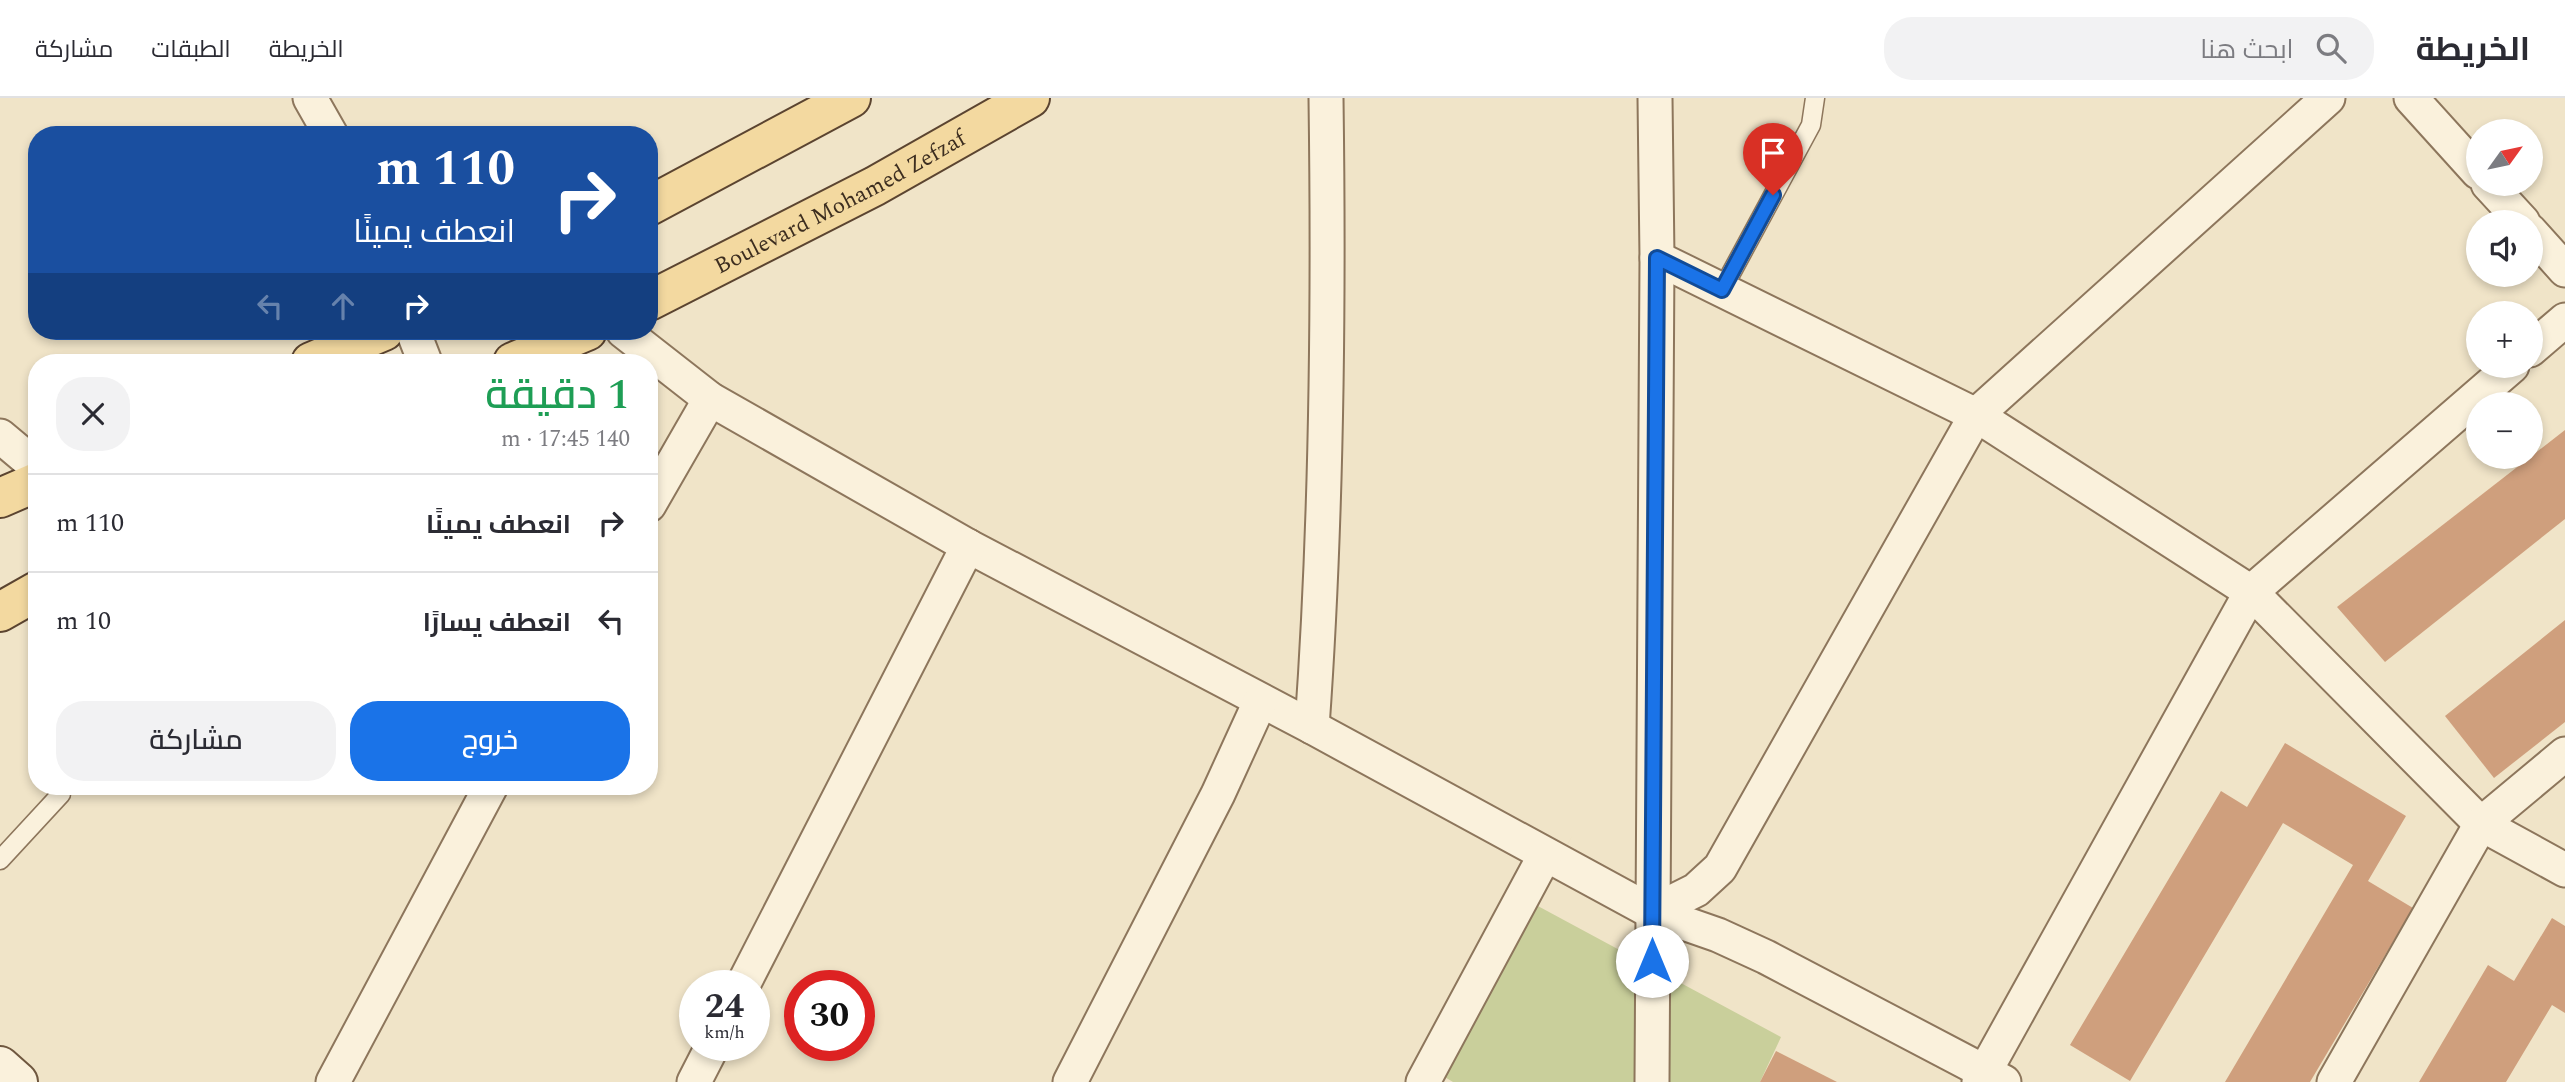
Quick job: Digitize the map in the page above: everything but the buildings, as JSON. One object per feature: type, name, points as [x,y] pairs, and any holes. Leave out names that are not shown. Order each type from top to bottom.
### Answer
[{"type":"main road","points":[[658,201],[851,98]]},
{"type":"main road","name":"Boulevard Mohamed Zefzaf","points":[[658,296],[876,187],[1030,98]]},
{"type":"main road","points":[[331,354],[363,340]]},
{"type":"main road","points":[[532,354],[566,340]]},
{"type":"main road","points":[[0,498],[28,486]]},
{"type":"main road","points":[[0,612],[28,596]]},
{"type":"street","points":[[310,98],[326,126]]},
{"type":"street","points":[[1312,727],[1321,592],[1328,217],[1326,98]]},
{"type":"street","points":[[1652,1082],[1657,258],[1655,98]]},
{"type":"street","points":[[1651,912],[1696,890],[1720,868],[1976,415],[2328,98]]},
{"type":"street","points":[[2411,98],[2466,159]]},
{"type":"street","points":[[2499,196],[2512,210]]},
{"type":"street","points":[[2543,245],[2565,270]]},
{"type":"street","points":[[1657,258],[1976,415],[2251,592],[2482,824],[2565,870]]},
{"type":"street","points":[[2543,339],[2565,320]]},
{"type":"street","points":[[634,340],[652,354]]},
{"type":"street","points":[[658,359],[709,399],[968,546],[1312,727],[1651,912],[1718,935],[1766,957],[1989,1078],[2251,592],[2498,378]]},
{"type":"street","points":[[658,489],[709,399]]},
{"type":"street","points":[[0,436],[28,459]]},
{"type":"street","points":[[751,970],[968,546]]},
{"type":"street","points":[[1070,1082],[1218,794],[1260,702]]},
{"type":"street","points":[[2334,1082],[2482,824],[2565,754]]},
{"type":"street","points":[[333,1082],[486,795]]},
{"type":"street","points":[[1423,1082],[1545,855]]},
{"type":"street","points":[[694,1082],[705,1061]]},
{"type":"street","points":[[0,1066],[18,1082]]},
{"type":"lane","points":[[1722,290],[1811,125],[1815,98]]},
{"type":"lane","points":[[0,860],[60,795]]},
{"type":"green space","points":[[1572,836],[1536,905],[1781,1037],[1760,1082],[1453,1082],[1443,1076]]},
{"type":"route","points":[[1652,961],[1657,258],[1722,290],[1773,195]]}]
